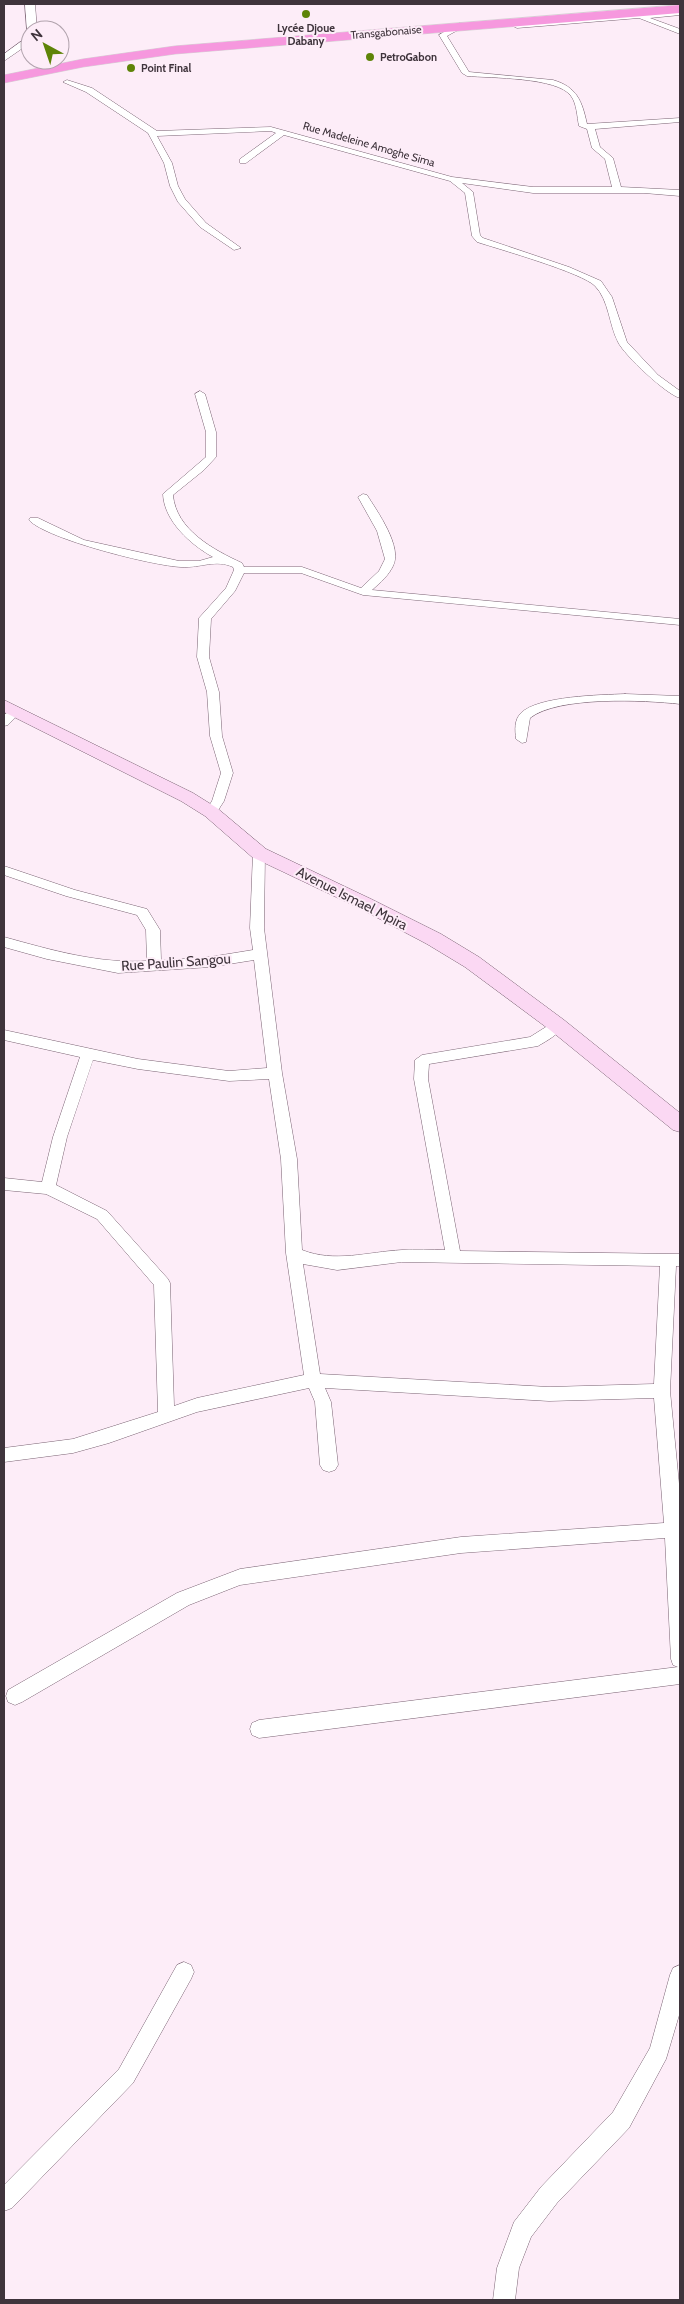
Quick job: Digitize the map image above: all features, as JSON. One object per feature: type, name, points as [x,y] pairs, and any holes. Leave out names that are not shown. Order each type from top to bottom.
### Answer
[{"type":"highway","name":"Transgabonaise","points":[[70,60],[116,51],[180,43],[662,4]]},
{"type":"highway","name":"Transgabonaise","points":[[4,79],[83,63],[204,47],[550,21],[680,8]]},
{"type":"highway","points":[[67,82],[59,77],[61,73],[83,63]]},
{"type":"highway","points":[[4,66],[20,67]]},
{"type":"highway","points":[[4,72],[20,69]]},
{"type":"highway","points":[[4,79],[39,78],[67,82]]},
{"type":"main road","name":"Avenue Ismael Mpira","points":[[7,713],[187,797],[211,812],[259,853],[310,876],[434,939],[472,962],[557,1025],[680,1124]]},
{"type":"street","points":[[30,4],[31,20]]},
{"type":"street","points":[[550,21],[680,13]]},
{"type":"street","points":[[641,16],[680,32]]},
{"type":"street","points":[[459,28],[443,35],[455,51],[462,71],[467,74],[553,82],[566,86],[577,96],[583,126],[591,129],[680,120]]},
{"type":"street","points":[[4,58],[20,46]]},
{"type":"street","name":"Rue Madeleine Amoghe Sima","points":[[67,82],[89,90],[151,132],[177,134],[256,128],[284,131],[451,179],[534,190],[617,190],[680,193]]},
{"type":"street","points":[[591,129],[596,148],[609,158],[617,190]]},
{"type":"street","points":[[243,161],[284,131]]},
{"type":"street","points":[[151,132],[168,163],[174,186],[181,200],[203,225],[237,248]]},
{"type":"street","points":[[451,179],[469,192],[476,236],[480,240],[598,283],[607,297],[623,343],[655,376],[680,395]]},
{"type":"street","points":[[200,394],[211,432],[211,457],[195,475],[172,489],[168,494],[168,502],[181,526],[195,542],[238,565],[240,570]]},
{"type":"street","points":[[363,498],[384,534],[390,551],[389,564],[363,592]]},
{"type":"street","points":[[34,520],[81,542],[178,564],[199,564],[223,558]]},
{"type":"street","points":[[240,570],[302,570],[363,592],[680,622]]},
{"type":"street","points":[[211,812],[218,801],[227,773],[216,736],[213,692],[203,657],[204,618],[231,589],[240,570]]},
{"type":"street","points":[[522,739],[521,726],[527,714],[548,705],[577,701],[646,698],[680,700]]},
{"type":"street","points":[[259,853],[257,928],[275,1073],[289,1159],[294,1253],[309,1363],[323,1402],[329,1465]]},
{"type":"street","points":[[4,870],[71,893],[142,912],[149,918],[153,928],[154,966]]},
{"type":"street","name":"Rue Paulin Sangou","points":[[4,942],[46,954],[109,966],[154,966],[210,962],[260,954]]},
{"type":"street","points":[[454,1258],[421,1079],[422,1060],[533,1042],[548,1034],[557,1025]]},
{"type":"street","points":[[4,1035],[138,1064],[229,1076],[275,1073]]},
{"type":"street","points":[[48,1188],[60,1137],[88,1054]]},
{"type":"street","points":[[4,1184],[48,1188],[102,1215],[162,1283],[166,1415]]},
{"type":"street","points":[[294,1253],[313,1261],[337,1264],[402,1256],[674,1260],[662,1392],[674,1530],[680,1659]]},
{"type":"street","points":[[4,1455],[73,1446],[109,1436],[197,1405],[314,1380],[549,1394],[662,1392]]},
{"type":"street","points":[[15,1696],[183,1599],[240,1578],[461,1545],[674,1530]]},
{"type":"street","points":[[259,1729],[680,1675]]},
{"type":"street","points":[[4,2200],[126,2076],[184,1972]]},
{"type":"street","points":[[504,2300],[508,2268],[522,2230],[549,2194],[582,2163],[621,2120],[659,2052],[680,1975]]},
{"type":"place","name":"Lycée Djoue Dabany","points":[[306,14]]},
{"type":"place","name":"PetroGabon","points":[[370,57]]},
{"type":"place","name":"Point Final","points":[[131,68]]}]
